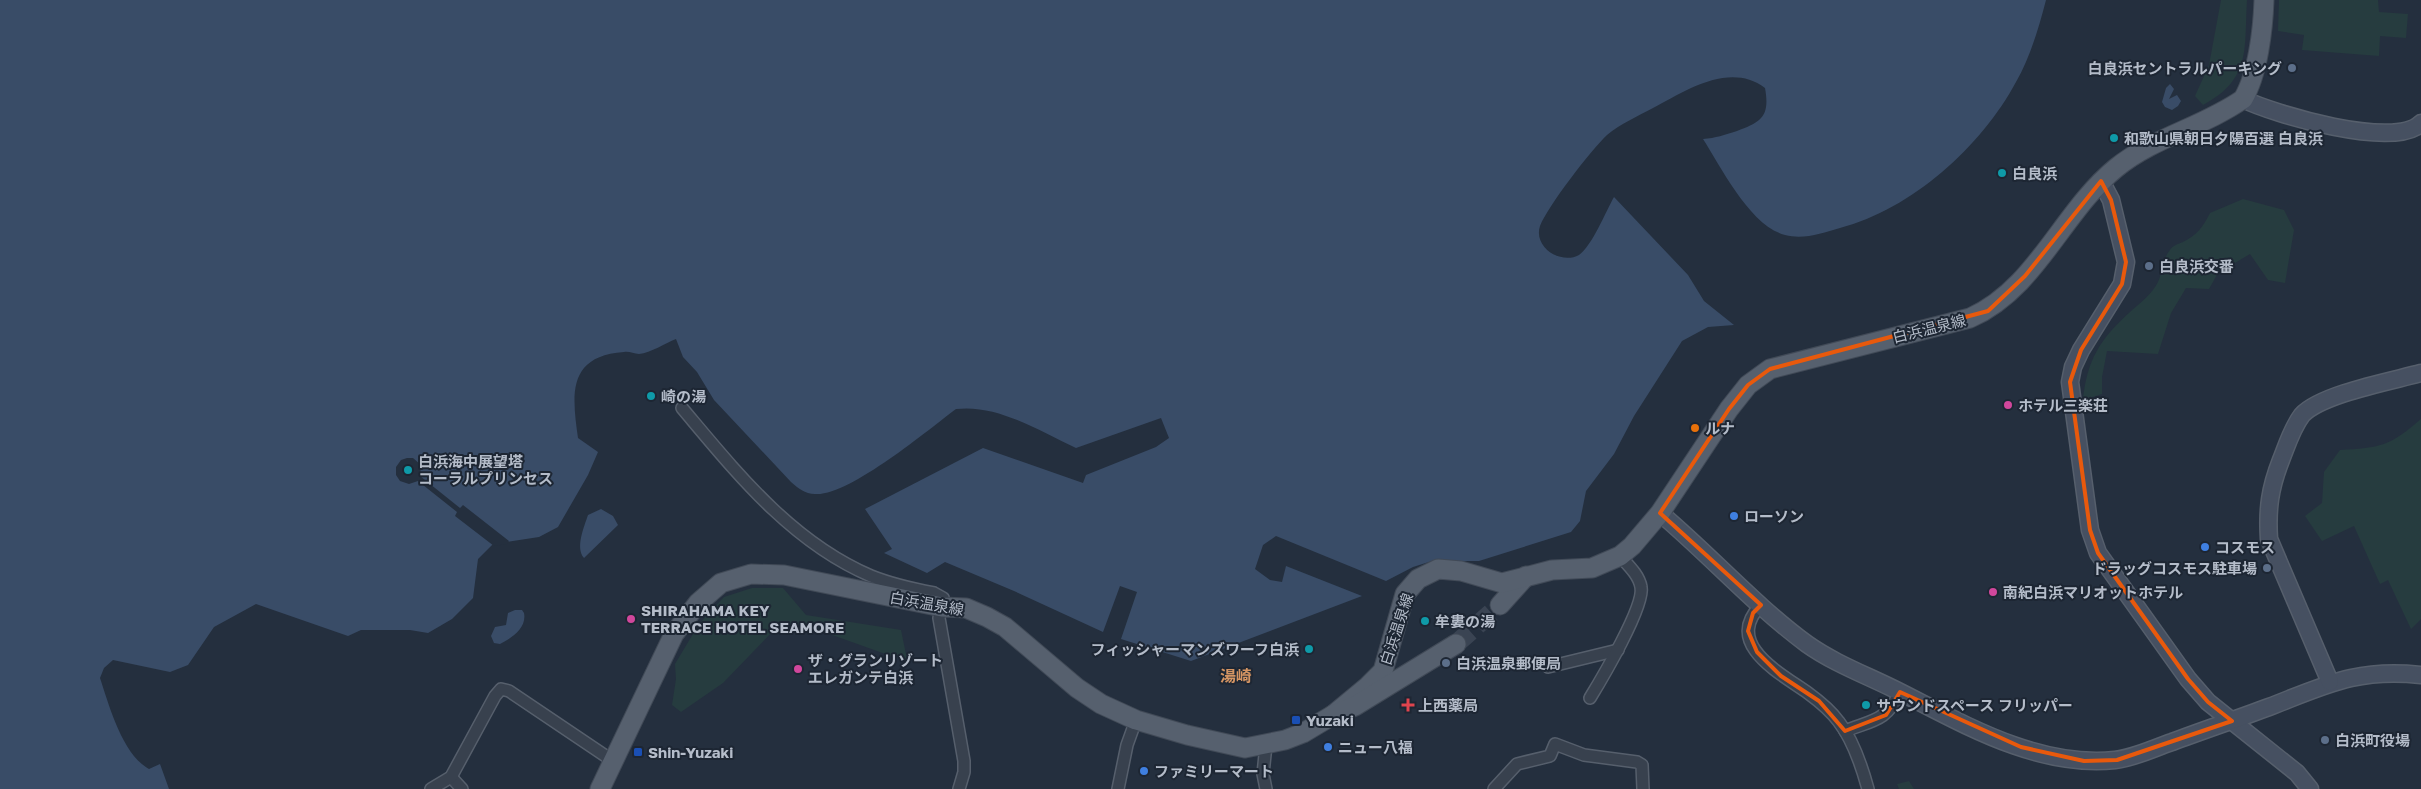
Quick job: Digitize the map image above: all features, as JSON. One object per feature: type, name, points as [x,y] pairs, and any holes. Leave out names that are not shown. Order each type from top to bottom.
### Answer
[{"type":"main road","points":[[2243,99],[2255,68],[2264,0]]},
{"type":"main road","name":"白浜温泉線","points":[[600,789],[674,634],[698,603],[721,583],[751,574],[784,575],[942,607],[966,608],[999,623],[1026,643],[1077,688],[1101,704],[1136,720],[1235,747],[1245,748],[1285,740],[1303,733],[1333,715],[1383,671],[1406,594],[1418,579],[1438,569],[1461,571],[1502,583],[1552,570],[1592,568],[1620,556],[1632,546],[1660,512],[1729,409],[1748,385],[1770,369],[1970,318],[1988,311],[2006,297],[2025,276],[2085,197],[2101,181],[2145,149],[2243,99]]},
{"type":"main road","points":[[1500,605],[1527,575]]},
{"type":"main road","name":"白浜温泉線","points":[[1333,715],[1355,706],[1456,644]]},
{"type":"street","points":[[2243,99],[2271,112],[2359,132],[2382,134],[2420,126]]},
{"type":"street","points":[[2101,181],[2111,200],[2126,262],[2122,284],[2082,350],[2073,367],[2070,382],[2090,530],[2098,552],[2188,679],[2208,702],[2297,773],[2310,789]]},
{"type":"street","points":[[2330,682],[2269,539],[2267,516],[2271,486],[2292,432],[2303,414],[2333,397],[2421,373]]},
{"type":"street","points":[[682,408],[743,480],[768,506],[814,544],[872,576],[934,593],[943,598],[940,626],[964,761],[964,772],[958,789]]},
{"type":"street","points":[[1660,512],[1761,604],[1816,650],[1961,723],[2021,748],[2053,757],[2084,760],[2116,760],[2232,721],[2330,682],[2370,673],[2398,672],[2421,675]]},
{"type":"street","points":[[1590,698],[1618,650],[1639,601],[1642,588],[1636,576],[1620,556]]},
{"type":"street","points":[[1761,604],[1753,613],[1748,631],[1757,652],[1781,676],[1819,701],[1838,721],[1845,731],[1868,789]]},
{"type":"street","points":[[1548,667],[1618,650]]},
{"type":"street","points":[[431,789],[451,777],[494,696],[501,690],[509,691],[613,761]]},
{"type":"street","points":[[1845,731],[1886,715],[1893,708],[1900,692]]},
{"type":"street","points":[[1118,789],[1136,720]]},
{"type":"street","points":[[1266,744],[1263,774],[1266,789]]},
{"type":"street","points":[[1494,789],[1517,764],[1550,756],[1555,744],[1584,755],[1637,762],[1642,765],[1643,789]]},
{"type":"street","points":[[451,777],[462,789]]},
{"type":"highlighted area","points":[[2101,181],[2111,200],[2126,262],[2122,284],[2081,350],[2070,382],[2090,530],[2098,553],[2188,679],[2208,702],[2232,721],[2117,760],[2084,761],[2021,747],[1900,692],[1886,715],[1845,731],[1819,701],[1781,676],[1757,652],[1748,631],[1753,613],[1761,605],[1660,513],[1729,409],[1748,385],[1770,369],[1988,311],[2025,276]]},
{"type":"green space","points":[[2221,0],[2247,0],[2245,47],[2238,73],[2219,95],[2203,105],[2195,96],[2209,65]]},
{"type":"green space","points":[[2279,0],[2378,0],[2379,12],[2408,14],[2406,38],[2380,36],[2379,56],[2302,50],[2304,35],[2278,31]]},
{"type":"green space","points":[[2243,199],[2284,210],[2294,230],[2285,283],[2268,280],[2250,254],[2218,273],[2209,289],[2186,288],[2171,313],[2158,354],[2107,351],[2102,377],[2102,394],[2083,400],[2088,373],[2097,351],[2103,341],[2120,322],[2153,290],[2158,282],[2165,258],[2171,249],[2196,233],[2210,213]]},
{"type":"green space","points":[[2421,419],[2421,619],[2411,629],[2388,580],[2380,584],[2354,526],[2322,541],[2305,516],[2322,503],[2324,472],[2340,450],[2384,444],[2401,435]]},
{"type":"green space","points":[[752,588],[783,588],[806,615],[901,630],[907,659],[891,656],[821,631],[776,628],[723,683],[681,712],[672,705],[676,679],[675,664],[699,624],[724,597]]},
{"type":"green space","points":[[1909,781],[1914,789],[1899,789],[1897,784]]},
{"type":"water","points":[[0,0],[2046,0],[2030,53],[2021,73],[1984,130],[1964,152],[1918,191],[1867,219],[1840,228],[1799,237],[1785,235],[1772,229],[1748,208],[1703,139],[1737,131],[1753,124],[1762,117],[1766,105],[1765,88],[1751,80],[1737,77],[1723,78],[1693,87],[1623,124],[1600,142],[1570,179],[1540,226],[1539,234],[1545,247],[1550,252],[1564,258],[1579,255],[1594,236],[1614,197],[1688,275],[1704,301],[1734,325],[1708,327],[1682,341],[1634,416],[1614,454],[1586,491],[1580,521],[1571,532],[1479,561],[1432,561],[1413,567],[1386,581],[1276,536],[1263,545],[1255,569],[1270,580],[1282,582],[1286,566],[1362,596],[1191,661],[1121,639],[1137,592],[1120,586],[1103,632],[945,562],[927,573],[884,553],[892,549],[865,509],[983,448],[1083,483],[1086,475],[1156,447],[1169,438],[1161,418],[1076,448],[1018,420],[1003,415],[972,409],[956,409],[908,446],[867,474],[829,492],[811,494],[791,482],[714,400],[697,372],[683,357],[676,339],[644,353],[626,352],[605,355],[592,361],[583,370],[577,380],[575,393],[578,438],[598,452],[588,475],[558,527],[539,537],[493,544],[478,559],[473,598],[452,619],[428,633],[410,630],[361,630],[348,636],[256,604],[214,627],[188,665],[170,672],[113,660],[104,668],[100,678],[112,715],[124,741],[131,752],[149,769],[160,764],[169,789],[0,789]]},
{"type":"water","points":[[2170,84],[2174,89],[2169,99],[2177,95],[2181,101],[2172,110],[2165,107],[2162,102],[2166,88]]},
{"type":"water","points":[[601,509],[613,516],[618,525],[584,558],[581,554],[580,543],[588,515]]},
{"type":"water","points":[[522,610],[524,613],[521,628],[505,642],[500,644],[494,643],[491,636],[495,627],[506,625],[508,613]]},
{"type":"pier","points":[[413,458],[421,465],[420,476],[460,508],[463,505],[509,541],[507,544],[494,546],[455,516],[457,512],[418,481],[409,484],[400,481],[396,475],[396,467],[401,460]]},
{"type":"tunnel","points":[[1456,644],[1500,605]]},
{"type":"place","name":"白良浜セントラルパーキング","points":[[2292,68]]},
{"type":"place","name":"和歌山県朝日夕陽百選 白良浜","points":[[2114,138]]},
{"type":"place","name":"白良浜","points":[[2002,173]]},
{"type":"place","name":"白良浜交番","points":[[2149,266]]},
{"type":"place","name":"崎の湯","points":[[651,396]]},
{"type":"place","name":"ホテル三楽荘","points":[[2008,405]]},
{"type":"place","name":"ルナ","points":[[1695,428]]},
{"type":"place","name":"白浜海中展望塔 コーラルプリンセス","points":[[408,470]]},
{"type":"place","name":"ローソン","points":[[1734,516]]},
{"type":"place","name":"コスモス","points":[[2205,547]]},
{"type":"place","name":"ドラッグコスモス駐車場","points":[[2267,568]]},
{"type":"place","name":"南紀白浜マリオットホテル","points":[[1993,592]]},
{"type":"place","name":"SHIRAHAMA KEY TERRACE HOTEL SEAMORE","points":[[631,619]]},
{"type":"place","name":"牟婁の湯","points":[[1425,621]]},
{"type":"place","name":"フィッシャーマンズワーフ白浜","points":[[1309,649]]},
{"type":"place","name":"白浜温泉郵便局","points":[[1446,663]]},
{"type":"place","name":"ザ・グランリゾート エレガンテ白浜","points":[[798,669]]},
{"type":"place","name":"上西薬局","points":[[1408,705]]},
{"type":"place","name":"サウンドスペース フリッパー","points":[[1866,705]]},
{"type":"place","name":"Yuzaki","points":[[1296,720]]},
{"type":"place","name":"白浜町役場","points":[[2325,740]]},
{"type":"place","name":"ニュー八福","points":[[1328,747]]},
{"type":"place","name":"Shin-Yuzaki","points":[[638,752]]},
{"type":"place","name":"ファミリーマート","points":[[1144,771]]},
{"type":"district","name":"湯崎","points":[[1236,676]]}]
